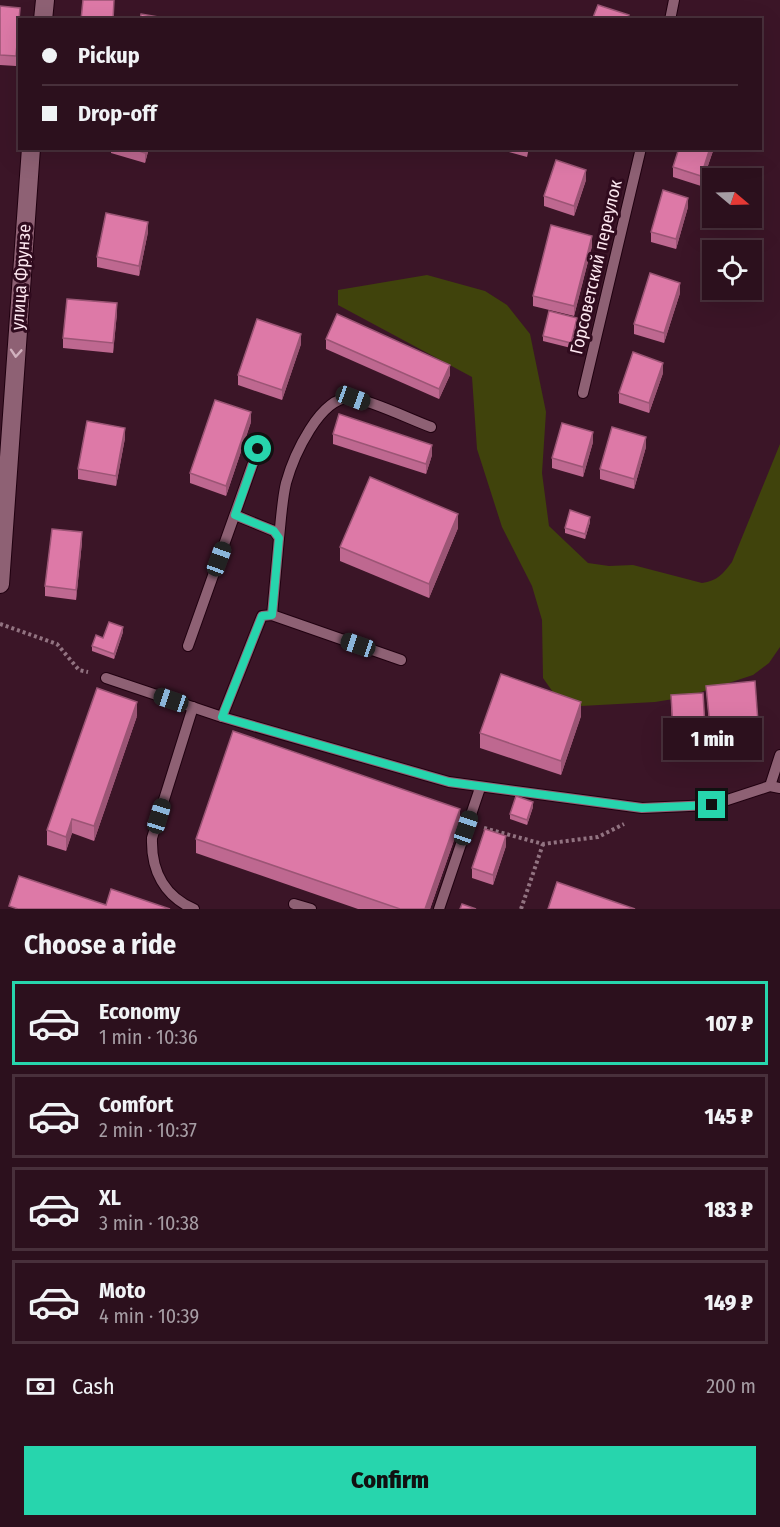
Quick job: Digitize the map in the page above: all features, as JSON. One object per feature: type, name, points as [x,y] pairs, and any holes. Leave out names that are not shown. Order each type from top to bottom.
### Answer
[{"type":"main road","points":[[43,18],[45,0]]},
{"type":"main road","name":"улица Фрунзе","points":[[0,584],[31,150]]},
{"type":"lane","points":[[670,18],[674,0]]},
{"type":"lane","name":"Горсоветский переулок","points":[[583,393],[641,150]]},
{"type":"lane","points":[[272,615],[286,484],[297,450],[319,416],[334,405],[353,398],[431,427]]},
{"type":"lane","points":[[188,646],[258,449]]},
{"type":"lane","points":[[235,515],[274,531],[279,538]]},
{"type":"lane","points":[[222,717],[262,616],[272,615],[401,660]]},
{"type":"lane","points":[[106,678],[222,717],[449,782],[480,788],[642,808],[712,805],[775,787],[780,756]]},
{"type":"lane","points":[[193,707],[153,838],[152,854],[156,869],[170,894],[181,903],[194,909]]},
{"type":"lane","points":[[439,909],[480,788]]},
{"type":"lane","points":[[294,904],[311,909]]},
{"type":"path","points":[[0,624],[57,644],[79,670],[106,678]]},
{"type":"path","points":[[484,828],[543,844],[579,841],[609,833],[622,826],[642,808]]},
{"type":"path","points":[[521,909],[543,844]]},
{"type":"shaded area","points":[[427,275],[485,291],[507,305],[530,334],[546,412],[542,473],[549,526],[588,563],[609,566],[633,565],[702,583],[716,579],[732,562],[780,444],[780,647],[769,663],[753,675],[686,697],[655,702],[581,706],[555,695],[543,678],[542,620],[532,586],[502,527],[477,449],[472,377],[338,305],[338,290]]},
{"type":"building","points":[[83,0],[114,0],[113,18],[81,18]]},
{"type":"building","points":[[598,5],[629,15],[628,18],[593,18]]},
{"type":"building","points":[[0,6],[20,8],[16,56],[0,55]]},
{"type":"building","points":[[141,14],[164,18],[140,18]]},
{"type":"building","points":[[678,150],[709,150],[701,176],[673,167]]},
{"type":"building","points":[[556,160],[586,170],[574,206],[544,196]]},
{"type":"building","points":[[663,190],[688,198],[676,239],[651,232]]},
{"type":"building","points":[[106,213],[148,222],[139,266],[97,257]]},
{"type":"building","points":[[551,225],[592,236],[574,306],[533,296]]},
{"type":"building","points":[[650,273],[680,283],[664,333],[634,324]]},
{"type":"building","points":[[67,299],[117,303],[113,343],[63,338]]},
{"type":"building","points":[[549,311],[577,318],[571,343],[543,336]]},
{"type":"building","points":[[337,314],[450,365],[439,389],[326,339]]},
{"type":"building","points":[[257,319],[301,334],[282,390],[238,375]]},
{"type":"building","points":[[633,352],[663,363],[649,403],[619,393]]},
{"type":"building","points":[[215,400],[251,412],[226,486],[190,473]]},
{"type":"building","points":[[339,414],[432,445],[426,464],[333,434]]},
{"type":"building","points":[[87,421],[125,428],[116,476],[78,469]]},
{"type":"building","points":[[562,423],[593,432],[583,467],[552,458]]},
{"type":"building","points":[[612,427],[646,437],[634,479],[600,469]]},
{"type":"building","points":[[370,477],[458,514],[429,584],[340,547]]},
{"type":"building","points":[[570,510],[590,517],[585,534],[565,528]]},
{"type":"building","points":[[52,529],[82,532],[76,590],[45,586]]},
{"type":"building","points":[[109,622],[123,627],[114,654],[92,646],[96,635],[103,638]]},
{"type":"building","points":[[501,674],[581,702],[561,761],[480,733]]},
{"type":"building","points":[[755,681],[758,722],[710,726],[706,686]]},
{"type":"building","points":[[97,688],[137,702],[94,826],[72,819],[66,837],[47,830]]},
{"type":"building","points":[[703,693],[705,727],[673,728],[671,695]]},
{"type":"building","points":[[233,731],[460,809],[425,909],[400,909],[196,839]]},
{"type":"building","points":[[516,796],[533,802],[527,820],[510,814]]},
{"type":"building","points":[[485,829],[506,836],[493,875],[472,868]]},
{"type":"building","points":[[19,876],[106,905],[111,889],[170,909],[18,909],[9,906]]},
{"type":"building","points":[[557,882],[635,909],[548,909]]},
{"type":"building","points":[[462,904],[476,909],[460,909]]},
{"type":"route","points":[[258,449],[235,515],[274,531],[279,538],[272,615],[262,616],[222,717],[449,782],[480,788],[507,789],[642,808],[712,805]]}]
